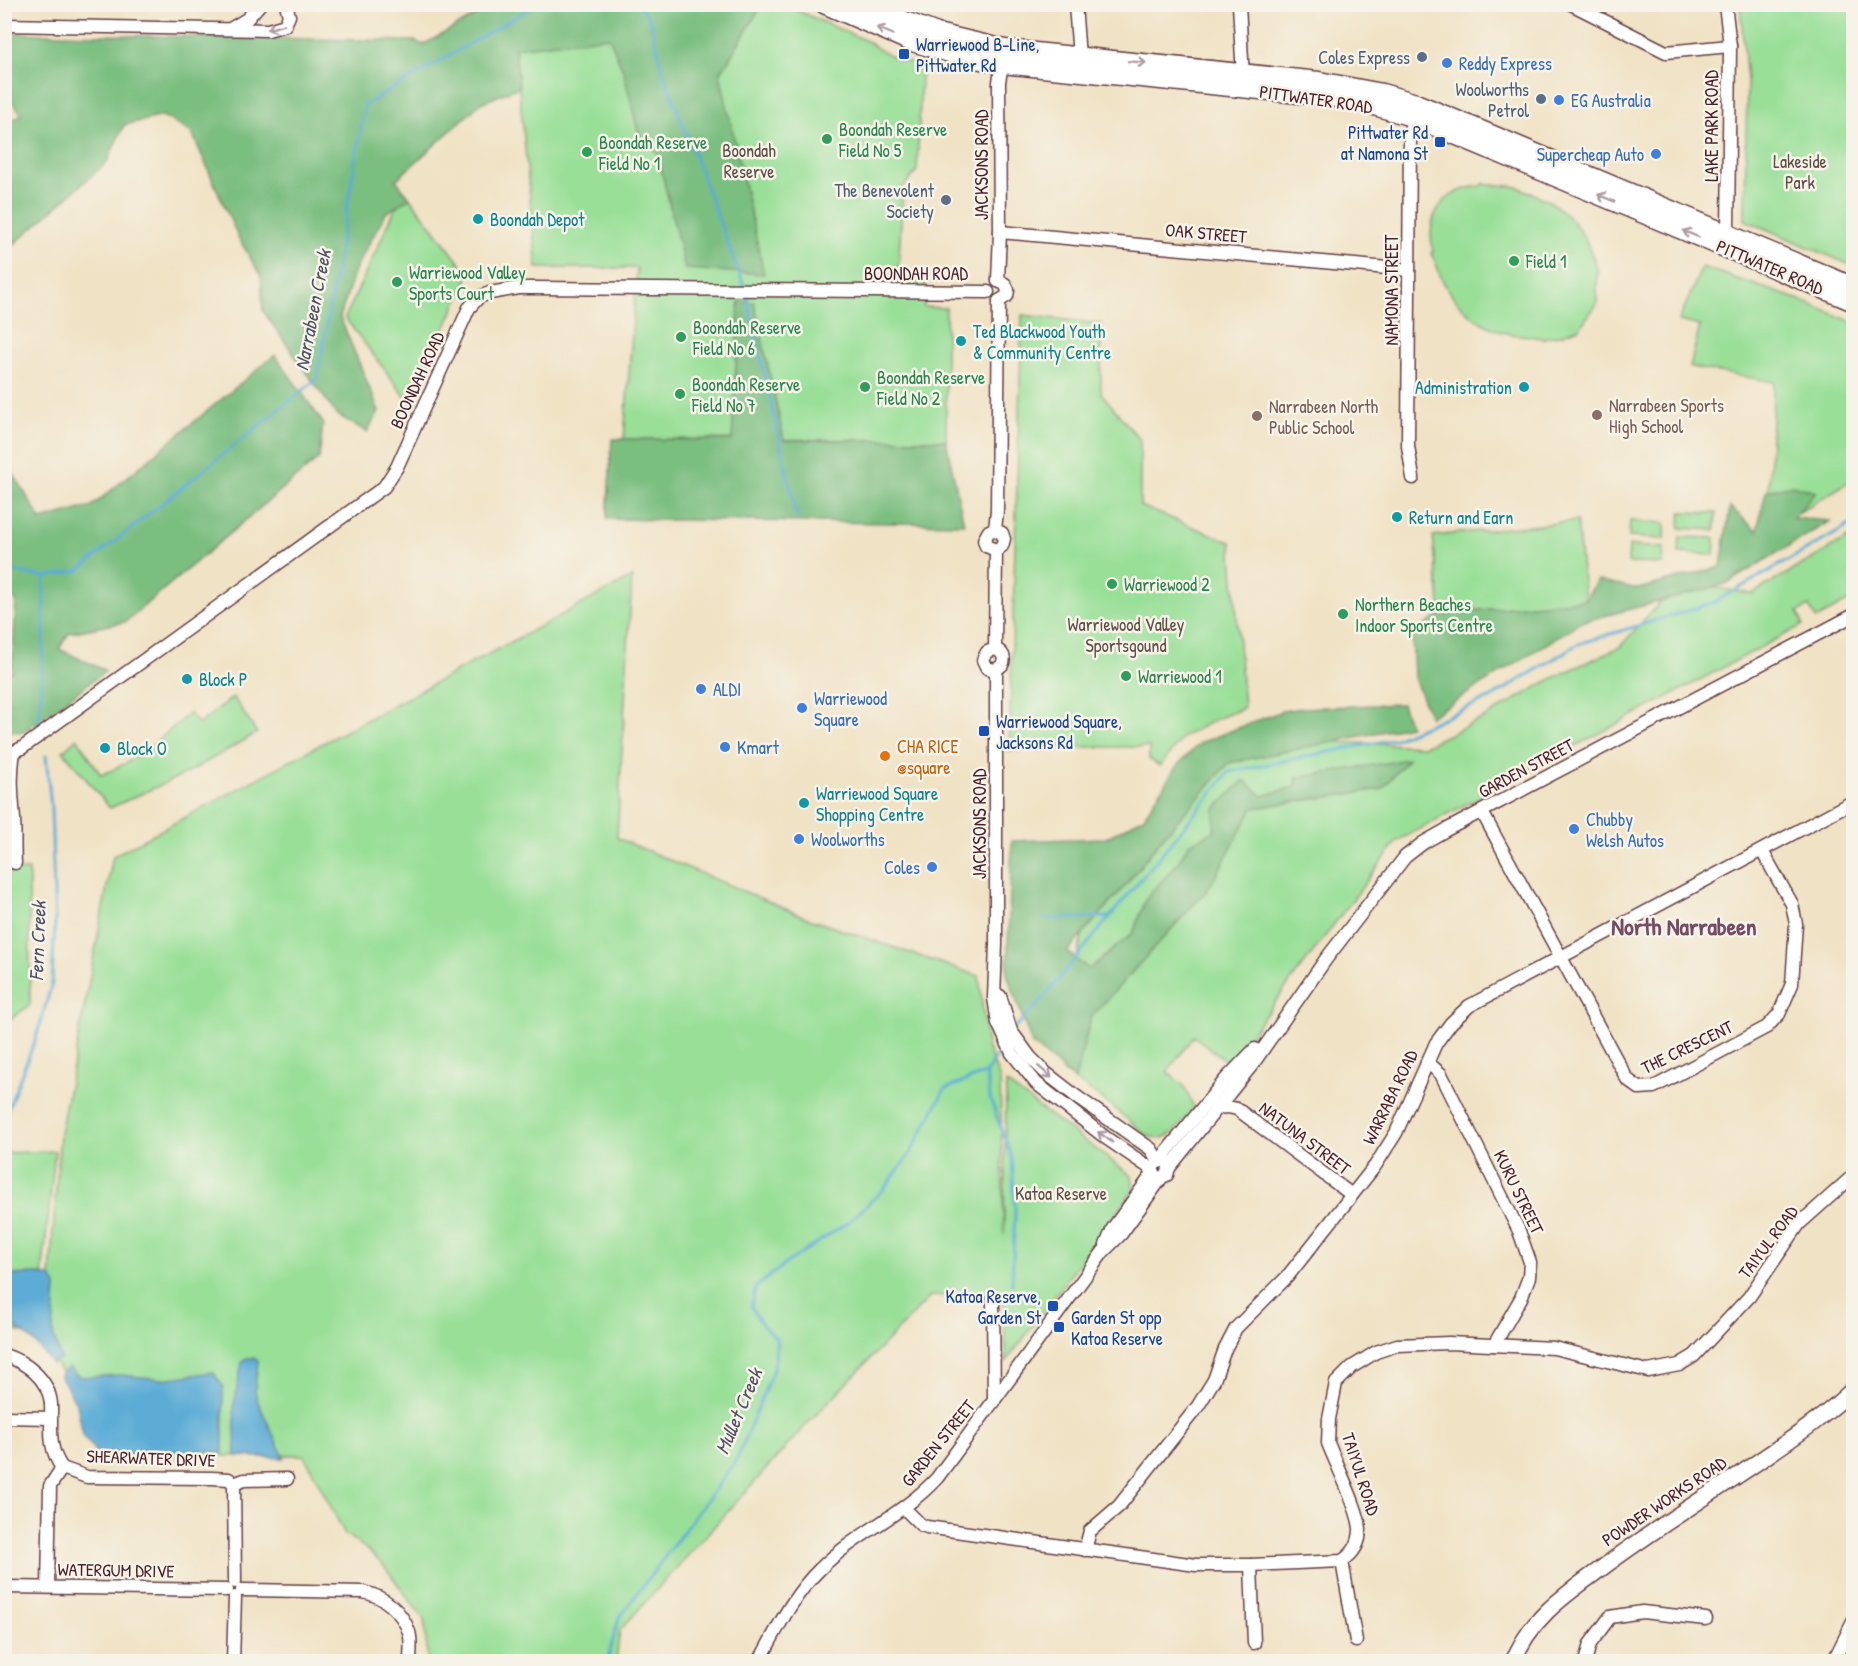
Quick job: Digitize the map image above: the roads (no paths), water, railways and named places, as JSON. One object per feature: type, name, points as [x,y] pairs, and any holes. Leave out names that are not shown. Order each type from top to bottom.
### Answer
[{"type":"highway","name":"PITTWATER ROAD","points":[[824,4],[909,41],[960,56],[1079,57],[1243,81]]},
{"type":"highway","name":"PITTWATER ROAD","points":[[860,4],[1003,57],[1243,81],[1353,86],[1725,241],[1854,302]]},
{"type":"highway","name":"PITTWATER ROAD","points":[[1725,241],[1854,287]]},
{"type":"main road","name":"POWDER WORKS ROAD","points":[[1513,1662],[1532,1626],[1547,1610],[1636,1543],[1788,1442],[1854,1388]]},
{"type":"street","points":[[232,28],[247,19],[260,4]]},
{"type":"street","points":[[4,25],[246,30],[280,28],[288,20],[289,10],[286,4]]},
{"type":"street","points":[[1075,4],[1079,57]]},
{"type":"street","points":[[1239,4],[1243,81]]},
{"type":"street","points":[[1570,4],[1666,52],[1730,46]]},
{"type":"street","name":"LAKE PARK ROAD","points":[[1725,4],[1730,46],[1725,241]]},
{"type":"street","name":"JACKSONS ROAD","points":[[998,281],[999,82],[1003,57]]},
{"type":"street","name":"NAMONA STREET","points":[[1413,478],[1408,446],[1409,270],[1414,110]]},
{"type":"street","name":"OAK STREET","points":[[1000,232],[1409,270]]},
{"type":"street","points":[[998,281],[1005,284],[1008,290],[1007,296],[999,301],[992,299],[988,292],[990,285],[998,281]]},
{"type":"street","name":"BOONDAH ROAD","points":[[9,753],[384,487],[397,467],[469,308],[479,297],[519,288],[988,292]]},
{"type":"street","name":"JACKSONS ROAD","points":[[999,301],[997,510],[995,530],[986,533],[984,540],[986,546],[996,550],[995,649],[1004,657],[1002,665],[996,670],[994,979],[1002,1020],[1015,1048],[1036,1083],[1106,1138],[1161,1166]]},
{"type":"street","name":"GARDEN STREET","points":[[1161,1166],[1216,1108],[1252,1065],[1326,959],[1405,857],[1423,843],[1854,615]]},
{"type":"street","points":[[9,753],[11,768],[9,821],[15,862]]},
{"type":"street","name":"WARRABA ROAD","points":[[1085,1550],[1090,1531],[1119,1506],[1198,1406],[1214,1380],[1225,1349],[1236,1328],[1287,1277],[1375,1166],[1396,1133],[1436,1043],[1451,1023],[1469,1006],[1854,801]]},
{"type":"street","name":"THE CRESCENT","points":[[1482,812],[1627,1080],[1639,1088],[1654,1087],[1767,1027],[1779,1014],[1792,984],[1795,913],[1762,851]]},
{"type":"street","name":"GARDEN STREET","points":[[759,1662],[804,1585],[836,1555],[921,1496],[937,1478],[1102,1252],[1113,1228],[1226,1079],[1277,1027]]},
{"type":"street","name":"JACKSONS ROAD","points":[[1015,1048],[1151,1149],[1161,1166]]},
{"type":"street","name":"KURU STREET","points":[[1427,1062],[1442,1074],[1520,1231],[1530,1262],[1529,1277],[1521,1298],[1494,1345]]},
{"type":"street","name":"NATUNA STREET","points":[[1231,1088],[1233,1102],[1237,1109],[1352,1195]]},
{"type":"street","name":"NATUNA STREET","points":[[1216,1108],[1237,1109]]},
{"type":"street","name":"TAIYUL ROAD","points":[[1342,1561],[1352,1554],[1360,1530],[1328,1443],[1329,1419],[1336,1383],[1352,1367],[1376,1352],[1397,1346],[1449,1343],[1554,1348],[1648,1371],[1679,1365],[1694,1356],[1749,1297],[1799,1224],[1854,1175]]},
{"type":"street","points":[[993,1299],[994,1402]]},
{"type":"street","name":"SHEARWATER DRIVE","points":[[4,1355],[21,1360],[35,1371],[51,1401],[53,1453],[62,1468],[87,1477],[212,1478],[229,1479],[234,1484],[233,1662]]},
{"type":"street","points":[[4,1417],[51,1418]]},
{"type":"street","points":[[48,1587],[50,1486],[62,1468]]},
{"type":"street","name":"SHEARWATER DRIVE","points":[[234,1484],[244,1480],[287,1479]]},
{"type":"street","points":[[904,1508],[921,1525],[927,1527],[1196,1565],[1342,1561],[1356,1641]]},
{"type":"street","points":[[1251,1565],[1254,1643]]},
{"type":"street","name":"WATERGUM DRIVE","points":[[4,1587],[376,1594],[390,1604],[409,1632],[410,1662]]},
{"type":"street","points":[[1585,1662],[1590,1644],[1611,1617],[1642,1612],[1706,1619]]},
{"type":"street","points":[[1833,1662],[1854,1620]]},
{"type":"water","points":[[38,1274],[51,1277],[56,1286],[53,1334],[61,1359],[52,1364],[25,1334],[5,1325],[5,1275]]},
{"type":"water","points":[[247,1358],[254,1358],[258,1361],[255,1390],[258,1402],[284,1458],[236,1456],[234,1405],[242,1362]]},
{"type":"water","points":[[69,1367],[78,1376],[85,1377],[121,1375],[162,1379],[213,1372],[223,1386],[223,1453],[197,1450],[98,1455],[83,1435],[77,1405],[60,1375]]},
{"type":"waterway","name":"Narrabeen Creek","points":[[4,569],[44,577],[78,571],[317,379],[365,105],[537,4]]},
{"type":"waterway","name":"Narrabeen Creek","points":[[639,4],[650,20],[663,72],[744,286]]},
{"type":"waterway","name":"Narrabeen Creek","points":[[746,292],[797,517]]},
{"type":"waterway","points":[[1015,1027],[1035,1008],[1229,772],[1395,739],[1492,697],[1578,644],[1713,603],[1854,523]]},
{"type":"waterway","name":"Fern Creek","points":[[39,724],[44,577]]},
{"type":"waterway","name":"Fern Creek","points":[[4,1119],[36,1038],[52,983],[55,920],[51,808],[46,756]]},
{"type":"waterway","points":[[1044,919],[1108,917]]},
{"type":"waterway","name":"Mullet Creek","points":[[607,1662],[619,1618],[736,1461],[774,1368],[777,1339],[763,1326],[751,1307],[756,1287],[785,1264],[850,1221],[884,1189],[910,1154],[945,1089],[986,1073],[1003,1046]]},
{"type":"waterway","points":[[986,1073],[990,1098],[1012,1158],[1015,1211],[1012,1285]]},
{"type":"place","name":"Warriewood B-Line, Pittwater Rd","points":[[904,54]]},
{"type":"place","name":"Coles Express","points":[[1422,57]]},
{"type":"place","name":"Reddy Express","points":[[1447,63]]},
{"type":"place","name":"Woolworths Petrol","points":[[1541,99]]},
{"type":"place","name":"EG Australia","points":[[1559,100]]},
{"type":"place","name":"Boondah Reserve Field No 5","points":[[827,139]]},
{"type":"place","name":"Pittwater Rd at Namona St","points":[[1440,142]]},
{"type":"place","name":"Boondah Reserve Field No 1","points":[[587,152]]},
{"type":"place","name":"Supercheap Auto","points":[[1656,154]]},
{"type":"place","name":"The Benevolent Society","points":[[946,200]]},
{"type":"place","name":"Boondah Depot","points":[[478,219]]},
{"type":"place","name":"Field 1","points":[[1514,261]]},
{"type":"place","name":"Warriewood Valley Sports Court","points":[[397,282]]},
{"type":"place","name":"Boondah Reserve Field No 6","points":[[681,337]]},
{"type":"place","name":"Ted Blackwood Youth & Community Centre","points":[[961,341]]},
{"type":"place","name":"Boondah Reserve Field No 2","points":[[865,387]]},
{"type":"place","name":"Administration","points":[[1524,387]]},
{"type":"place","name":"Boondah Reserve Field No 7","points":[[680,394]]},
{"type":"place","name":"Narrabeen Sports High School","points":[[1597,415]]},
{"type":"place","name":"Narrabeen North Public School","points":[[1257,416]]},
{"type":"place","name":"Return and Earn","points":[[1397,517]]},
{"type":"place","name":"Warriewood 2","points":[[1112,584]]},
{"type":"place","name":"Northern Beaches Indoor Sports Centre","points":[[1343,614]]},
{"type":"place","name":"Warriewood 1","points":[[1126,676]]},
{"type":"place","name":"Block P","points":[[187,679]]},
{"type":"place","name":"ALDI","points":[[701,689]]},
{"type":"place","name":"Warriewood Square","points":[[802,708]]},
{"type":"place","name":"Warriewood Square, Jacksons Rd","points":[[984,731]]},
{"type":"place","name":"Kmart","points":[[725,747]]},
{"type":"place","name":"Block O","points":[[105,748]]},
{"type":"place","name":"CHA RICE @square","points":[[885,756]]},
{"type":"place","name":"Warriewood Square Shopping Centre","points":[[804,803]]},
{"type":"place","name":"Chubby Welsh Autos","points":[[1574,829]]},
{"type":"place","name":"Woolworths","points":[[799,839]]},
{"type":"place","name":"Coles","points":[[932,867]]},
{"type":"place","name":"Katoa Reserve, Garden St","points":[[1053,1306]]},
{"type":"place","name":"Garden St opp Katoa Reserve","points":[[1059,1327]]},
{"type":"district","name":"North Narrabeen","points":[[1684,926]]},
{"type":"park label","name":"Boondah Reserve","points":[[749,160]]},
{"type":"park label","name":"Lakeside Park","points":[[1800,171]]},
{"type":"park label","name":"Warriewood Valley Sportsgound","points":[[1126,634]]},
{"type":"park label","name":"Katoa Reserve","points":[[1061,1193]]}]
